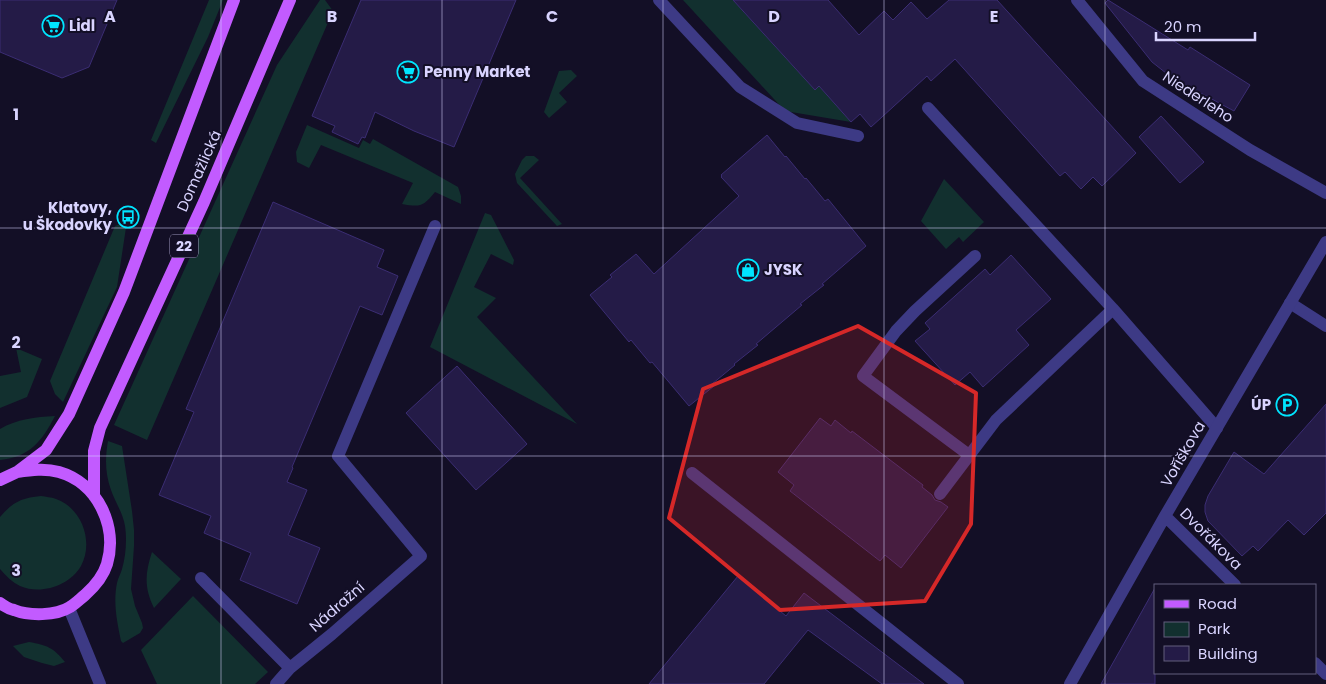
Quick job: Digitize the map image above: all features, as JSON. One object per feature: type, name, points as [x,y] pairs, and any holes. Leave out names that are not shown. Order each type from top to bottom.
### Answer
[{"type":"main road","name":"Domažlická","points":[[0,480],[17,472],[46,450],[69,414],[124,292],[234,0]]},
{"type":"main road","name":"Domažlická","points":[[94,496],[94,451],[100,428],[204,202],[290,0]]},
{"type":"main road","name":"Domažlická","points":[[0,603],[13,610],[35,614],[57,612],[69,608],[95,587],[107,565],[111,542],[107,517],[94,496],[79,482],[60,472],[38,469],[17,472]]},
{"type":"street","points":[[659,0],[740,87],[797,122],[858,136]]},
{"type":"street","name":"Niederleho","points":[[1077,0],[1143,81],[1250,150],[1326,192]]},
{"type":"street","points":[[928,108],[1113,309],[1217,428]]},
{"type":"street","name":"Nádražní","points":[[276,684],[290,668],[421,556],[338,456],[435,226]]},
{"type":"street","name":"Voříškova","points":[[1070,684],[1165,516],[1326,242]]},
{"type":"street","points":[[969,456],[863,376],[896,331],[975,256]]},
{"type":"street","points":[[1290,303],[1326,326]]},
{"type":"street","points":[[940,494],[996,420],[1113,309]]},
{"type":"street","points":[[692,474],[958,684]]},
{"type":"street","name":"Dvořákova","points":[[1165,516],[1234,584]]},
{"type":"street","points":[[200,578],[290,668]]},
{"type":"street","points":[[69,608],[100,684]]},
{"type":"street","points":[[1316,665],[1326,674]]},
{"type":"highlighted area","points":[[858,326],[976,393],[971,524],[925,601],[780,610],[669,518],[703,389]]},
{"type":"green space","points":[[209,0],[223,0],[208,37],[156,143],[151,140]]},
{"type":"green space","points":[[320,0],[325,0],[333,11],[147,440],[114,425],[277,65]]},
{"type":"green space","points":[[683,0],[733,0],[815,90],[819,86],[851,122],[785,111]]},
{"type":"green space","points":[[571,70],[577,76],[559,93],[567,102],[549,118],[544,112],[559,71]]},
{"type":"green space","points":[[307,125],[359,148],[363,140],[370,144],[373,139],[458,187],[461,204],[435,192],[421,205],[402,204],[413,183],[321,145],[309,168],[297,162],[296,152]]},
{"type":"green space","points":[[526,156],[534,156],[539,160],[520,178],[562,224],[557,226],[517,183],[515,174]]},
{"type":"green space","points":[[944,179],[984,222],[963,242],[959,237],[946,249],[921,221]]},
{"type":"green space","points":[[485,213],[491,215],[514,260],[513,265],[491,254],[474,287],[496,298],[477,317],[577,424],[430,347]]},
{"type":"green space","points":[[127,221],[117,287],[63,402],[55,394],[50,381],[115,226]]},
{"type":"green space","points":[[16,348],[42,359],[27,397],[0,408],[0,376],[21,372]]},
{"type":"green space","points":[[55,416],[45,433],[34,446],[19,455],[0,460],[0,429],[26,419]]},
{"type":"green space","points":[[108,441],[122,446],[134,530],[131,589],[143,628],[140,633],[123,643],[118,626],[115,598],[126,548],[126,531],[123,517],[109,484],[106,459]]},
{"type":"green space","points":[[41,496],[50,497],[65,503],[79,518],[86,537],[85,557],[76,573],[62,583],[45,589],[28,589],[9,579],[0,569],[0,517],[18,502]]},
{"type":"green space","points":[[152,552],[181,579],[154,608],[147,587],[148,567]]},
{"type":"green space","points":[[193,596],[268,672],[255,684],[157,684],[141,650]]},
{"type":"green space","points":[[29,642],[50,648],[65,662],[54,666],[42,663],[24,657],[13,646]]},
{"type":"building","name":"Lidl","points":[[0,0],[117,0],[89,67],[62,78],[0,52]]},
{"type":"building","name":"Penny Market","points":[[361,0],[516,0],[454,147],[414,131],[375,112],[365,138],[362,137],[358,144],[332,132],[335,126],[312,116]]},
{"type":"building","points":[[733,0],[828,0],[859,35],[884,11],[893,20],[911,2],[927,19],[949,0],[997,0],[1136,153],[1102,186],[1093,177],[1081,189],[1065,172],[1060,176],[955,59],[931,81],[927,76],[871,127],[860,114],[851,122],[819,86],[815,90]]},
{"type":"building","points":[[1108,0],[1188,50],[1190,47],[1250,85],[1234,111],[1171,77],[1152,62],[1105,3]]},
{"type":"building","points":[[1161,116],[1204,162],[1180,183],[1139,137]]},
{"type":"building","name":"JYSK","points":[[767,135],[825,201],[828,199],[866,246],[756,344],[758,345],[712,384],[714,386],[689,406],[652,362],[650,363],[631,340],[629,342],[590,295],[612,277],[610,275],[636,254],[654,274],[739,196],[721,175]]},
{"type":"building","points":[[273,202],[384,250],[377,267],[398,276],[382,315],[360,306],[287,482],[307,490],[288,535],[320,548],[297,604],[240,580],[251,553],[204,533],[211,516],[159,495],[194,412],[186,409]]},
{"type":"building","points":[[1011,255],[1051,299],[1016,330],[1029,345],[983,387],[970,372],[955,385],[915,341],[930,329],[925,323],[985,269],[990,275]]},
{"type":"building","points":[[457,366],[527,444],[476,490],[406,413]]},
{"type":"building","points":[[1326,404],[1326,513],[1304,535],[1288,520],[1258,551],[1253,546],[1242,556],[1208,521],[1205,505],[1208,496],[1234,452],[1264,474]]},
{"type":"building","points":[[820,418],[831,426],[835,420],[851,433],[852,431],[923,485],[922,487],[935,500],[948,507],[901,568],[885,555],[880,561],[790,491],[794,485],[778,472]]},
{"type":"building","points":[[738,576],[786,616],[804,593],[924,684],[882,684],[808,630],[764,684],[649,684]]},
{"type":"building","points":[[1154,590],[1155,684],[1101,684]]},
{"type":"place","name":"Lidl","points":[[53,26]]},
{"type":"place","name":"Penny Market","points":[[408,72]]},
{"type":"place","name":"Klatovy, u Škodovky","points":[[128,217]]},
{"type":"place","name":"JYSK","points":[[748,270]]},
{"type":"place","name":"ÚP","points":[[1287,405]]}]
